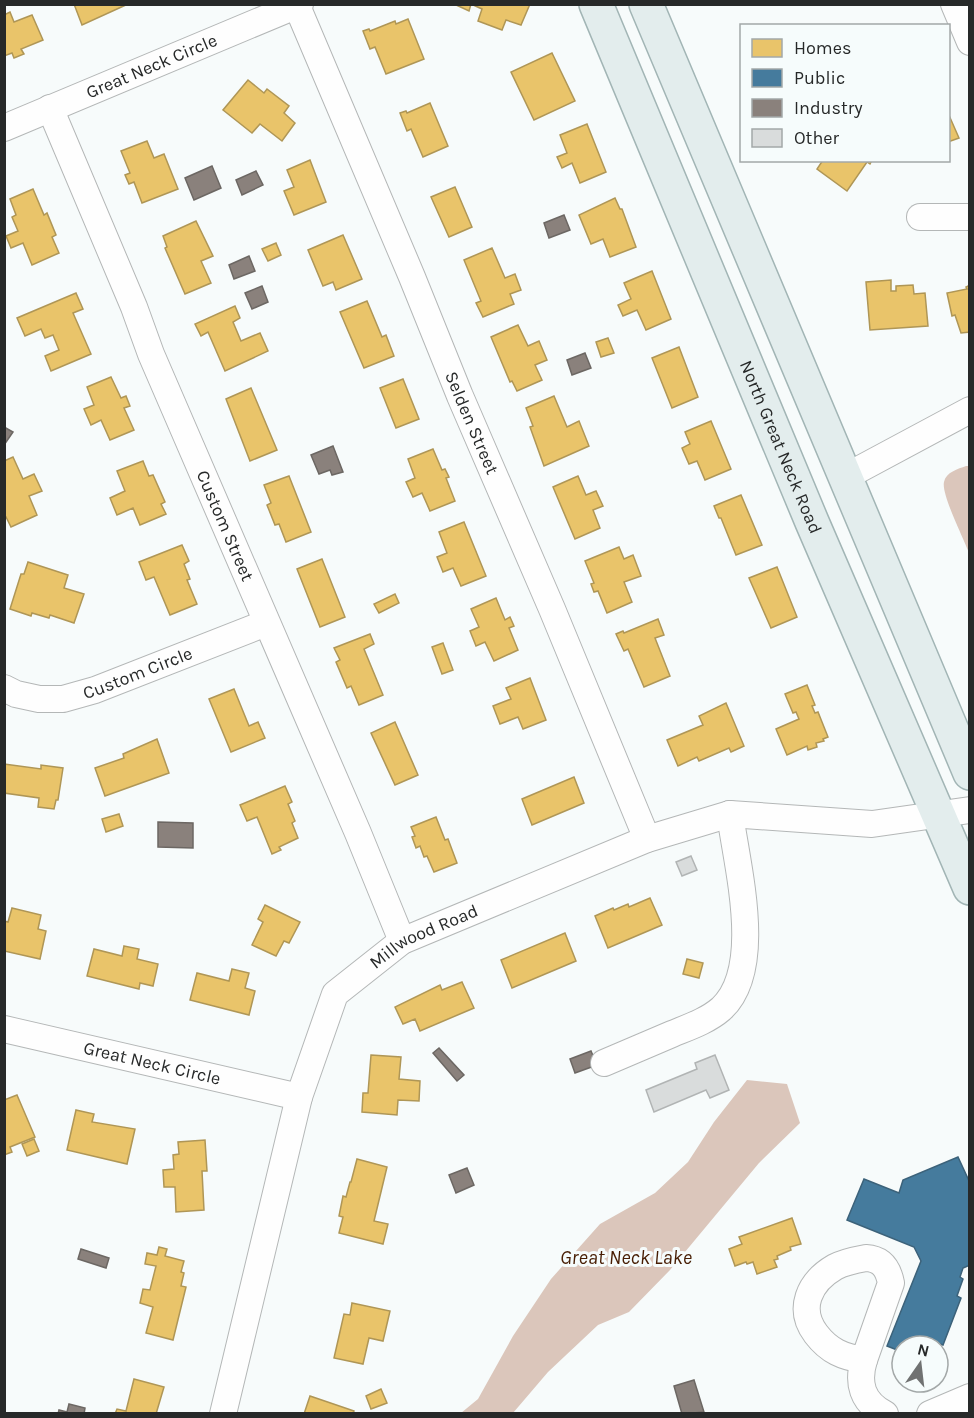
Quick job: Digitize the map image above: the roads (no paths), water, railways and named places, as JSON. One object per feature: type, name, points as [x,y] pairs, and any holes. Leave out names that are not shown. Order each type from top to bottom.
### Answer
[{"type":"main road","name":"North Great Neck Road","points":[[596,4],[812,522],[954,812],[969,888]]},
{"type":"main road","points":[[646,4],[969,773]]},
{"type":"street","points":[[954,4],[969,42]]},
{"type":"street","name":"Great Neck Circle","points":[[4,128],[299,5]]},
{"type":"street","name":"Selden Street","points":[[299,5],[460,396],[552,609],[647,839]]},
{"type":"street","name":"Custom Street","points":[[50,108],[134,307],[151,354],[358,833],[402,941]]},
{"type":"street","points":[[920,217],[969,217]]},
{"type":"street","points":[[845,477],[969,410]]},
{"type":"street","name":"Custom Circle","points":[[4,688],[16,694],[39,699],[63,699],[96,690],[266,623]]},
{"type":"street","name":"Millwood Road","points":[[223,1413],[299,1097],[334,994],[402,941],[647,839],[730,814],[872,824],[954,812]]},
{"type":"street","points":[[604,1062],[701,1022],[720,1010],[732,996],[740,981],[746,953],[746,927],[730,814]]},
{"type":"street","name":"Great Neck Circle","points":[[4,1029],[299,1097]]},
{"type":"street","points":[[864,1360],[860,1384],[870,1402],[885,1413]]},
{"type":"street","points":[[939,1412],[969,1397]]},
{"type":"water","points":[[970,466],[969,553],[944,488],[947,476]]},
{"type":"water","name":"Great Neck Lake","points":[[747,1080],[787,1084],[800,1123],[759,1163],[670,1270],[629,1312],[598,1325],[548,1372],[513,1413],[461,1413],[478,1399],[513,1336],[551,1279],[600,1224],[655,1193],[688,1162],[714,1122]]}]
